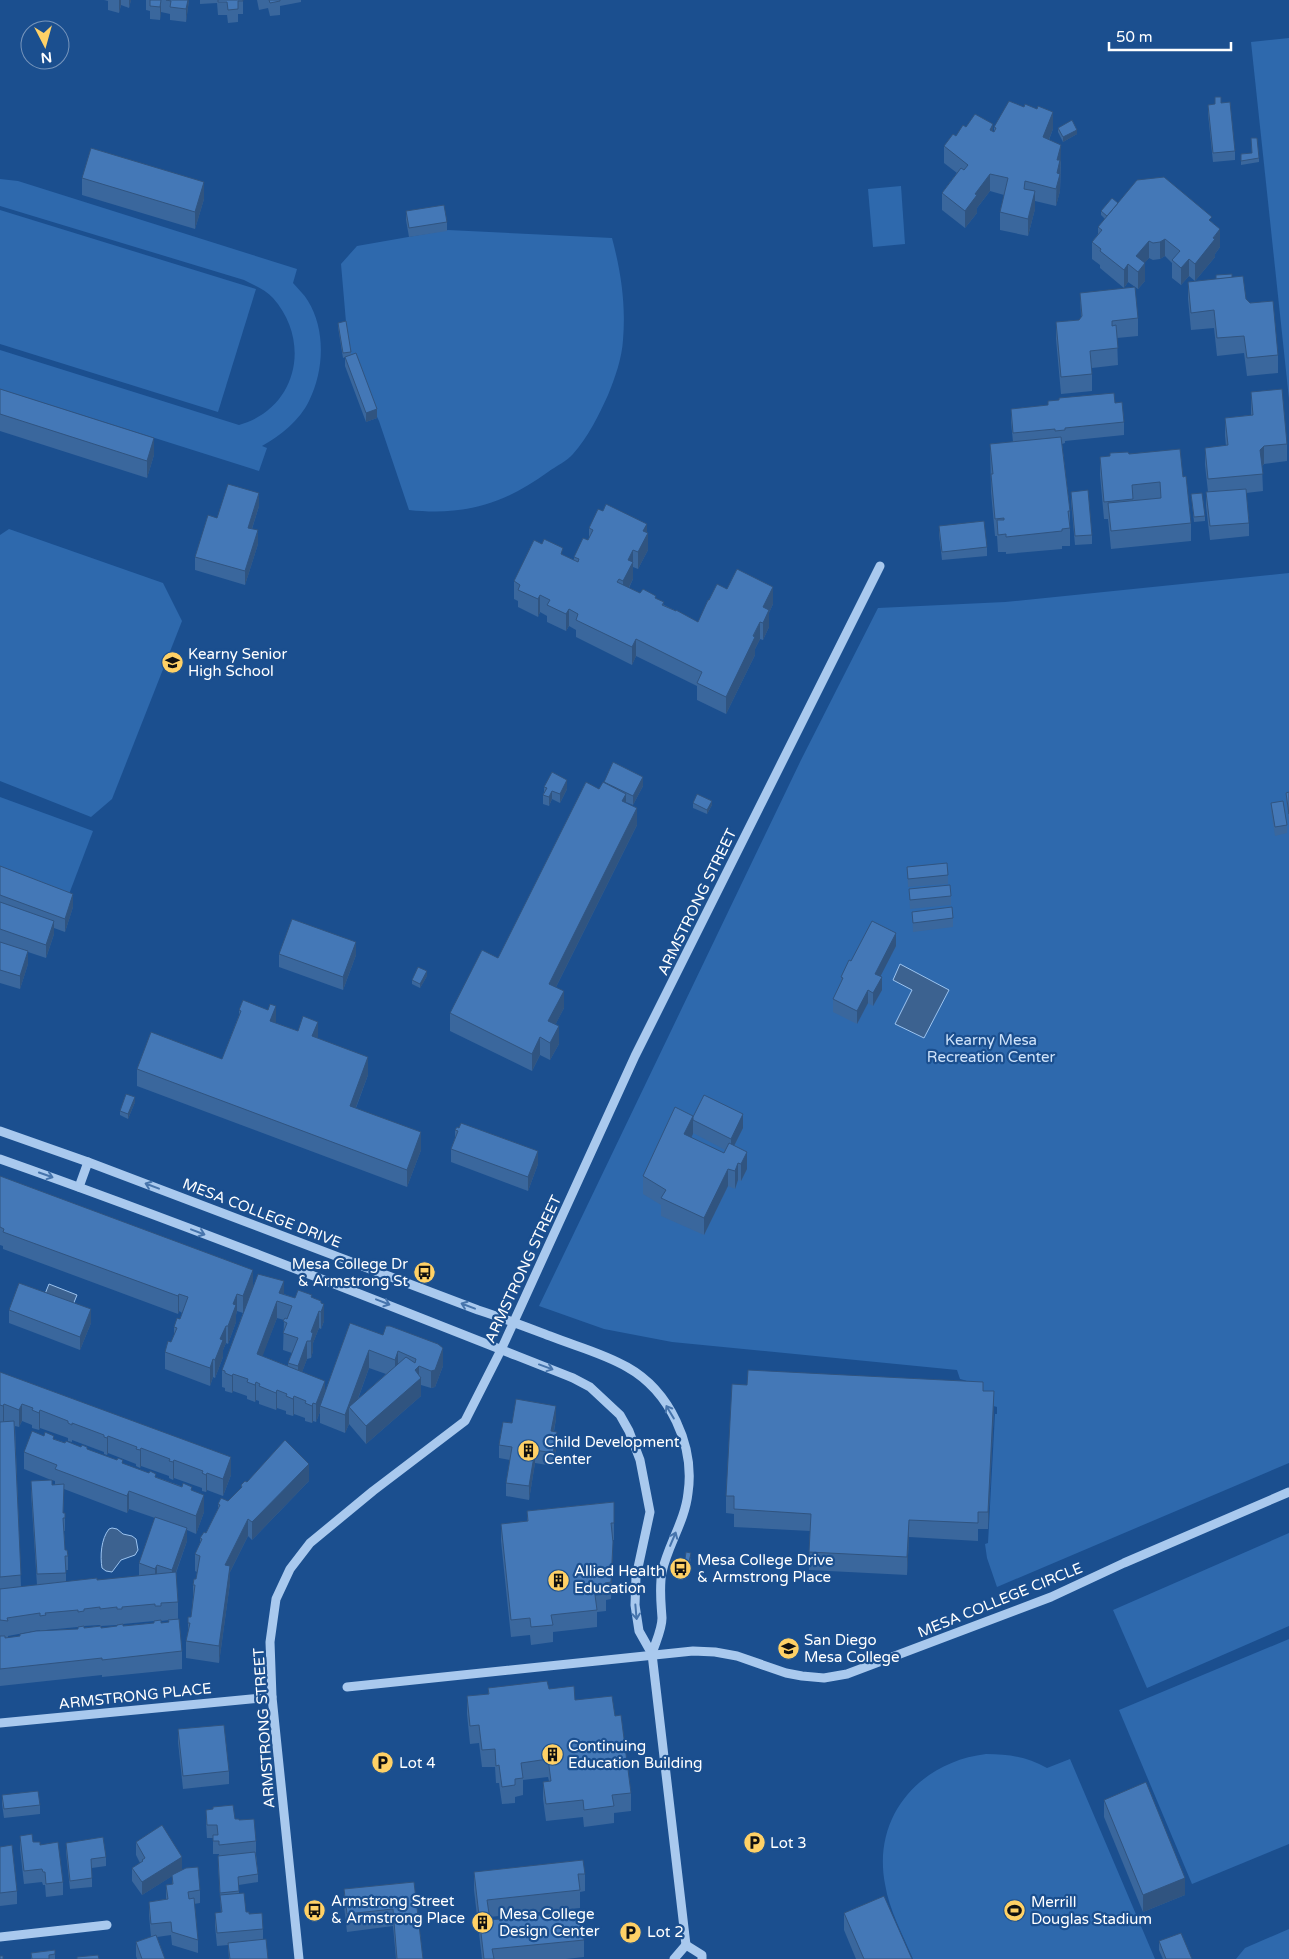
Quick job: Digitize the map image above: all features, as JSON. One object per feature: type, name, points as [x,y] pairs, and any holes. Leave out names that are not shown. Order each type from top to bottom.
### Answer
[{"type":"street","name":"ARMSTRONG STREET","points":[[299,1959],[272,1697],[270,1642],[276,1599],[290,1569],[310,1543],[373,1491],[465,1421],[501,1350],[636,1056],[880,566]]},
{"type":"street","name":"MESA COLLEGE DRIVE","points":[[0,1130],[514,1322]]},
{"type":"street","points":[[0,1159],[460,1332],[573,1378],[590,1387],[620,1415],[629,1430],[640,1460],[650,1504],[650,1518],[636,1577],[635,1605],[639,1631],[652,1654]]},
{"type":"street","points":[[78,1187],[88,1162]]},
{"type":"street","points":[[514,1322],[602,1355],[636,1372],[656,1392],[674,1417],[683,1439],[689,1474],[687,1500],[662,1575],[660,1593],[661,1622],[652,1654],[686,1945],[674,1959]]},
{"type":"street","name":"MESA COLLEGE CIRCLE","points":[[347,1687],[689,1651],[715,1652],[747,1658],[786,1673],[802,1676],[824,1678],[847,1674],[873,1666],[1058,1594],[1124,1563],[1289,1492]]},
{"type":"street","name":"ARMSTRONG PLACE","points":[[0,1723],[272,1697]]},
{"type":"street","points":[[0,1936],[106,1925]]},
{"type":"street","points":[[686,1945],[702,1955],[702,1959]]},
{"type":"green space","points":[[1289,38],[1289,399],[1251,42]]},
{"type":"green space","points":[[0,179],[18,181],[297,269],[293,283],[308,301],[318,325],[321,351],[318,377],[309,401],[300,415],[276,437],[262,446],[267,448],[259,471],[0,389],[0,350],[239,425],[259,417],[274,405],[286,389],[292,372],[295,353],[292,334],[285,315],[273,298],[260,288],[244,280],[0,206]]},
{"type":"green space","points":[[901,186],[905,244],[873,247],[868,189]]},
{"type":"green space","points":[[0,210],[256,289],[218,412],[0,344]]},
{"type":"green space","points":[[448,230],[612,238],[618,263],[623,301],[624,327],[622,347],[616,375],[601,410],[584,440],[568,459],[532,483],[499,500],[466,509],[448,511],[409,510],[379,421],[349,357],[341,264],[357,246]]},
{"type":"green space","points":[[9,529],[163,583],[182,621],[112,799],[91,817],[0,781],[0,535]]},
{"type":"green space","name":"Kearny Mesa Recreation Center","points":[[1289,573],[1289,1463],[997,1587],[987,1558],[985,1544],[988,1543],[995,1414],[997,1414],[997,1407],[990,1405],[974,1386],[960,1379],[957,1370],[672,1342],[604,1329],[539,1306],[801,760],[878,608],[1005,602]]},
{"type":"green space","points":[[0,797],[93,831],[66,902],[0,878]]},
{"type":"green space","points":[[1289,1533],[1289,1626],[1147,1688],[1113,1610]]},
{"type":"green space","points":[[1289,1639],[1289,1844],[1192,1884],[1119,1710]]},
{"type":"green space","points":[[986,1754],[1018,1757],[1047,1768],[1070,1759],[1155,1959],[913,1959],[887,1894],[883,1859],[886,1836],[894,1815],[906,1796],[922,1781],[941,1768],[962,1759]]},
{"type":"green space","points":[[1289,1929],[1289,1959],[1236,1959],[1245,1948]]},
{"type":"shaded area","points":[[900,964],[949,990],[924,1038],[895,1024],[912,990],[893,980]]},
{"type":"shaded area","points":[[49,1284],[77,1295],[71,1310],[43,1299]]},
{"type":"shaded area","points":[[112,1528],[136,1539],[138,1550],[135,1555],[121,1560],[112,1572],[102,1568],[101,1558],[104,1538],[109,1529]]},
{"type":"building","points":[[150,0],[161,0],[160,7],[150,6]]},
{"type":"building","points":[[166,0],[188,0],[186,9],[170,7],[171,1]]},
{"type":"building","points":[[218,0],[243,1],[238,1],[238,9],[228,10],[227,2],[218,2]]},
{"type":"building","points":[[269,0],[280,0],[280,1],[270,3]]},
{"type":"building","points":[[1215,97],[1221,97],[1221,103],[1230,102],[1235,151],[1213,153],[1208,105],[1215,104]]},
{"type":"building","points":[[1009,101],[1024,107],[1025,104],[1037,109],[1038,106],[1053,112],[1043,137],[1061,145],[1057,160],[1060,160],[1057,173],[1060,174],[1056,189],[1025,181],[1024,189],[1035,191],[1028,219],[1000,212],[1008,178],[990,174],[965,211],[942,193],[961,168],[964,170],[968,165],[944,146],[953,134],[956,136],[963,125],[966,127],[975,114],[993,124],[990,130],[994,132],[996,128],[994,127]]},
{"type":"building","points":[[1072,120],[1077,130],[1063,137],[1058,128]]},
{"type":"building","points":[[1251,138],[1257,138],[1259,158],[1241,161],[1241,154],[1252,153]]},
{"type":"building","points":[[91,148],[204,182],[195,212],[82,178]]},
{"type":"building","points":[[1164,177],[1212,217],[1209,220],[1220,229],[1213,238],[1215,239],[1195,264],[1189,259],[1181,268],[1172,260],[1180,251],[1165,239],[1153,243],[1149,241],[1136,256],[1145,263],[1138,272],[1128,264],[1124,270],[1100,251],[1101,249],[1092,242],[1102,230],[1098,227],[1137,180]]},
{"type":"building","points":[[1112,198],[1118,203],[1107,216],[1101,211]]},
{"type":"building","points":[[444,205],[447,222],[409,228],[406,211]]},
{"type":"building","points":[[1232,274],[1232,278],[1216,279],[1216,275]]},
{"type":"building","points":[[1243,276],[1246,299],[1250,303],[1273,301],[1278,355],[1247,358],[1244,336],[1217,338],[1214,310],[1191,313],[1188,282]]},
{"type":"building","points":[[1135,287],[1138,318],[1112,321],[1112,326],[1116,325],[1118,348],[1090,351],[1092,374],[1061,377],[1056,322],[1079,320],[1082,316],[1080,293]]},
{"type":"building","points":[[346,321],[351,352],[343,353],[338,323]]},
{"type":"building","points":[[356,353],[377,409],[366,413],[345,357]]},
{"type":"building","points":[[0,389],[154,438],[147,461],[0,414]]},
{"type":"building","points":[[1282,389],[1287,444],[1264,446],[1260,450],[1263,474],[1208,479],[1205,448],[1228,445],[1225,418],[1253,415],[1251,392]]},
{"type":"building","points":[[1114,393],[1115,403],[1122,402],[1124,422],[1065,428],[1065,430],[1055,431],[1055,429],[1013,433],[1011,409],[1048,405],[1048,401],[1059,400],[1059,398]]},
{"type":"building","points":[[1061,437],[1070,511],[1068,511],[1070,528],[1062,529],[1062,531],[1006,537],[1006,534],[998,535],[997,520],[1004,520],[1004,518],[995,519],[990,444]]},
{"type":"building","points":[[1180,449],[1183,477],[1186,476],[1191,523],[1111,531],[1108,503],[1161,498],[1160,482],[1132,485],[1133,499],[1104,502],[1100,457],[1110,456],[1110,453],[1128,452],[1129,454]]},
{"type":"building","points":[[228,484],[259,493],[248,528],[258,530],[245,571],[195,557],[208,515],[217,518]]},
{"type":"building","points":[[1246,489],[1249,523],[1210,526],[1206,492]]},
{"type":"building","points":[[1088,490],[1092,535],[1075,536],[1071,492]]},
{"type":"building","points":[[1202,493],[1205,516],[1194,517],[1191,494]]},
{"type":"building","points":[[606,504],[647,524],[643,531],[648,533],[638,552],[633,550],[628,560],[633,562],[623,581],[619,579],[617,582],[640,593],[643,589],[664,602],[662,605],[698,622],[717,584],[727,589],[737,569],[773,587],[763,607],[769,610],[763,623],[760,622],[753,636],[755,637],[726,697],[697,683],[702,672],[636,639],[632,647],[576,620],[578,614],[569,609],[566,614],[547,605],[550,600],[540,595],[538,599],[518,590],[520,585],[514,581],[534,540],[542,544],[544,539],[563,548],[561,554],[578,562],[579,559],[574,557],[583,538],[588,540],[593,530],[589,528],[598,509],[603,511]]},
{"type":"building","points":[[984,521],[987,547],[942,552],[939,526]]},
{"type":"building","points":[[613,762],[643,777],[633,796],[604,782]]},
{"type":"building","points":[[552,772],[567,780],[560,794],[552,791],[549,797],[543,795],[547,788],[544,787]]},
{"type":"building","points":[[586,782],[599,789],[603,782],[626,794],[622,801],[637,808],[549,984],[564,991],[548,1021],[559,1026],[550,1043],[540,1037],[532,1054],[450,1013],[482,950],[498,958]]},
{"type":"building","points":[[1289,792],[1289,814],[1286,793]]},
{"type":"building","points":[[697,794],[712,801],[707,810],[693,803]]},
{"type":"building","points":[[1283,801],[1287,825],[1275,827],[1271,803]]},
{"type":"building","points":[[947,863],[948,875],[908,879],[907,867]]},
{"type":"building","points":[[0,866],[73,894],[65,919],[0,895]]},
{"type":"building","points":[[950,885],[951,896],[910,900],[909,889]]},
{"type":"building","points":[[0,902],[54,921],[46,945],[0,929]]},
{"type":"building","points":[[952,907],[953,918],[913,923],[912,912]]},
{"type":"building","points":[[292,919],[356,942],[343,977],[279,954]]},
{"type":"building","points":[[872,921],[896,933],[875,974],[882,977],[873,993],[868,990],[857,1011],[833,999],[849,960],[851,961]]},
{"type":"building","points":[[0,942],[28,951],[20,976],[0,970]]},
{"type":"building","points":[[418,967],[427,971],[420,984],[412,980]]},
{"type":"building","points":[[243,1000],[268,1010],[270,1004],[276,1006],[270,1021],[298,1031],[303,1016],[318,1022],[312,1036],[368,1057],[350,1106],[421,1132],[407,1170],[137,1069],[151,1032],[222,1059],[241,1011],[239,1010]]},
{"type":"building","points":[[126,1094],[135,1097],[128,1114],[120,1111]]},
{"type":"building","points":[[704,1095],[743,1114],[731,1139],[693,1120]]},
{"type":"building","points":[[675,1107],[693,1116],[684,1134],[724,1153],[729,1143],[747,1152],[741,1164],[738,1163],[735,1171],[728,1169],[704,1218],[661,1198],[666,1190],[643,1176]]},
{"type":"building","points":[[461,1123],[538,1151],[528,1177],[451,1149],[458,1131],[455,1130],[457,1127],[459,1128]]},
{"type":"building","points":[[0,1176],[253,1270],[243,1296],[237,1294],[233,1304],[236,1305],[228,1326],[226,1326],[220,1339],[223,1340],[210,1368],[165,1352],[168,1341],[171,1342],[177,1328],[174,1327],[177,1318],[180,1319],[188,1297],[179,1294],[178,1296],[3,1232],[4,1229],[0,1227]]},
{"type":"building","points":[[258,1274],[284,1281],[279,1293],[295,1298],[298,1290],[312,1295],[311,1297],[324,1304],[321,1312],[319,1311],[311,1332],[313,1333],[311,1341],[307,1341],[298,1366],[288,1363],[298,1338],[283,1333],[287,1323],[283,1321],[285,1318],[287,1319],[292,1306],[277,1301],[257,1354],[325,1381],[316,1404],[313,1403],[312,1406],[294,1396],[293,1399],[277,1390],[276,1393],[259,1386],[260,1384],[256,1382],[255,1385],[247,1382],[248,1379],[233,1374],[232,1376],[222,1370]]},
{"type":"building","points":[[19,1283],[91,1309],[80,1337],[9,1310]]},
{"type":"building","points":[[350,1323],[383,1335],[386,1326],[390,1326],[438,1344],[443,1348],[435,1370],[431,1371],[419,1366],[415,1370],[421,1378],[366,1426],[349,1407],[406,1357],[415,1363],[416,1359],[398,1351],[395,1360],[369,1350],[345,1415],[320,1406]]},
{"type":"building","points":[[748,1370],[983,1382],[983,1391],[994,1391],[988,1512],[978,1512],[978,1523],[909,1520],[907,1557],[809,1552],[811,1514],[734,1509],[734,1496],[726,1496],[732,1384],[747,1385]]},
{"type":"building","points":[[0,1372],[231,1457],[223,1479],[207,1473],[206,1475],[202,1473],[203,1471],[174,1460],[173,1462],[169,1461],[170,1459],[141,1448],[140,1450],[136,1449],[137,1447],[108,1436],[107,1438],[104,1437],[104,1435],[72,1423],[72,1425],[68,1421],[40,1410],[39,1413],[32,1410],[33,1408],[22,1404],[19,1410],[4,1404],[3,1406],[0,1405]]},
{"type":"building","name":"Child Development Center","points":[[516,1399],[556,1406],[551,1431],[557,1432],[553,1453],[535,1450],[529,1486],[506,1483],[512,1447],[499,1445],[503,1422],[512,1423]]},
{"type":"building","points":[[14,1421],[21,1575],[0,1577],[0,1422]]},
{"type":"building","points":[[32,1431],[44,1436],[45,1432],[54,1436],[53,1439],[65,1443],[66,1441],[81,1447],[82,1445],[87,1447],[87,1449],[117,1460],[118,1458],[123,1460],[122,1463],[149,1473],[150,1471],[156,1474],[155,1477],[182,1487],[183,1483],[192,1487],[191,1490],[204,1495],[196,1516],[129,1491],[127,1496],[55,1469],[57,1465],[24,1452]]},
{"type":"building","points":[[285,1440],[309,1464],[252,1522],[248,1519],[225,1565],[230,1566],[219,1646],[186,1641],[190,1623],[188,1623],[188,1617],[191,1617],[195,1585],[193,1585],[194,1579],[196,1579],[200,1556],[195,1554],[202,1539],[200,1538],[204,1532],[206,1533],[220,1505],[218,1504],[221,1498],[228,1501]]},
{"type":"building","points":[[52,1480],[52,1485],[64,1484],[63,1513],[65,1513],[65,1518],[63,1518],[65,1550],[67,1550],[68,1556],[65,1556],[66,1573],[37,1574],[31,1481]]},
{"type":"building","name":"Allied Health Education","points":[[614,1502],[614,1523],[611,1523],[613,1542],[611,1582],[605,1583],[606,1594],[595,1595],[597,1610],[551,1615],[553,1625],[531,1627],[530,1618],[511,1620],[501,1524],[528,1521],[527,1511]]},
{"type":"building","points":[[155,1517],[187,1528],[172,1570],[157,1565],[155,1569],[139,1563]]},
{"type":"building","points":[[686,1552],[691,1553],[688,1567],[684,1566]]},
{"type":"building","points":[[176,1572],[178,1602],[161,1603],[161,1606],[155,1606],[155,1604],[122,1607],[122,1609],[117,1609],[117,1607],[100,1609],[100,1607],[84,1609],[84,1611],[78,1612],[78,1610],[45,1613],[46,1615],[40,1616],[40,1613],[7,1618],[8,1621],[0,1620],[0,1589],[97,1578],[97,1580]]},
{"type":"building","points":[[179,1619],[182,1651],[0,1669],[0,1636],[5,1636],[5,1638],[36,1631],[78,1629],[78,1627],[84,1626],[84,1628],[101,1626],[101,1628],[123,1624],[123,1626],[154,1623],[154,1621],[161,1620],[161,1623]]},
{"type":"building","name":"Continuing Education Building","points":[[547,1681],[549,1689],[574,1686],[575,1700],[612,1696],[615,1716],[621,1715],[631,1793],[612,1795],[614,1806],[584,1810],[583,1800],[546,1804],[543,1782],[551,1781],[548,1759],[521,1763],[523,1778],[515,1779],[515,1785],[502,1787],[499,1765],[496,1766],[495,1749],[482,1750],[479,1725],[470,1726],[467,1696],[489,1694],[488,1688]]},
{"type":"building","points":[[224,1725],[229,1771],[183,1776],[178,1729]]},
{"type":"building","points":[[1146,1782],[1185,1878],[1143,1895],[1104,1800]]},
{"type":"building","points":[[38,1791],[40,1805],[4,1809],[2,1795]]},
{"type":"building","points":[[233,1805],[235,1819],[254,1819],[256,1841],[219,1845],[219,1841],[213,1841],[213,1835],[218,1835],[217,1825],[207,1825],[206,1810],[213,1809],[213,1807]]},
{"type":"building","points":[[162,1825],[182,1857],[142,1882],[132,1868],[145,1858],[136,1842]]},
{"type":"building","points":[[32,1834],[33,1842],[40,1842],[40,1845],[58,1842],[63,1882],[46,1884],[45,1872],[42,1869],[24,1871],[20,1836]]},
{"type":"building","points":[[103,1837],[106,1857],[91,1859],[92,1878],[70,1881],[66,1843]]},
{"type":"building","points":[[12,1845],[17,1891],[0,1893],[0,1847]]},
{"type":"building","points":[[255,1852],[258,1874],[238,1877],[239,1891],[220,1893],[218,1856]]},
{"type":"building","points":[[583,1860],[585,1874],[578,1874],[580,1890],[487,1900],[490,1920],[582,1911],[584,1940],[492,1949],[494,1959],[484,1959],[474,1872]]},
{"type":"building","points":[[198,1867],[200,1890],[188,1892],[189,1899],[194,1898],[198,1940],[172,1932],[171,1922],[151,1924],[149,1902],[168,1899],[166,1885],[173,1884],[172,1875],[186,1868]]},
{"type":"building","points":[[414,1882],[423,1959],[397,1959],[393,1909],[347,1914],[344,1889]]},
{"type":"building","points":[[244,1893],[246,1912],[249,1912],[249,1914],[262,1913],[263,1929],[217,1933],[215,1913],[222,1912],[220,1895]]},
{"type":"building","points":[[884,1896],[912,1959],[864,1959],[844,1913]]},
{"type":"building","points":[[1181,1933],[1192,1959],[1166,1959],[1159,1941]]},
{"type":"building","points":[[156,1935],[165,1959],[142,1959],[136,1942]]},
{"type":"building","points":[[266,1939],[268,1959],[230,1959],[228,1943]]},
{"type":"building","points":[[55,1950],[55,1954],[49,1955],[49,1959],[32,1959],[31,1953]]},
{"type":"building","points":[[98,1955],[99,1959],[77,1959],[77,1957]]},
{"type":"place","name":"Kearny Senior High School","points":[[172,663]]},
{"type":"place","name":"Mesa College Dr & Armstrong St","points":[[424,1273]]},
{"type":"place","name":"Child Development Center","points":[[528,1451]]},
{"type":"place","name":"Mesa College Drive & Armstrong Place","points":[[681,1569]]},
{"type":"place","name":"Allied Health Education","points":[[558,1580]]},
{"type":"place","name":"San Diego Mesa College","points":[[788,1649]]},
{"type":"place","name":"Continuing Education Building","points":[[552,1755]]},
{"type":"place","name":"Lot 4","points":[[383,1763]]},
{"type":"place","name":"Lot 3","points":[[754,1843]]},
{"type":"place","name":"Armstrong Street & Armstrong Place","points":[[315,1910]]},
{"type":"place","name":"Merrill Douglas Stadium","points":[[1015,1911]]},
{"type":"place","name":"Mesa College Design Center","points":[[483,1923]]},
{"type":"place","name":"Lot 2","points":[[631,1932]]}]
